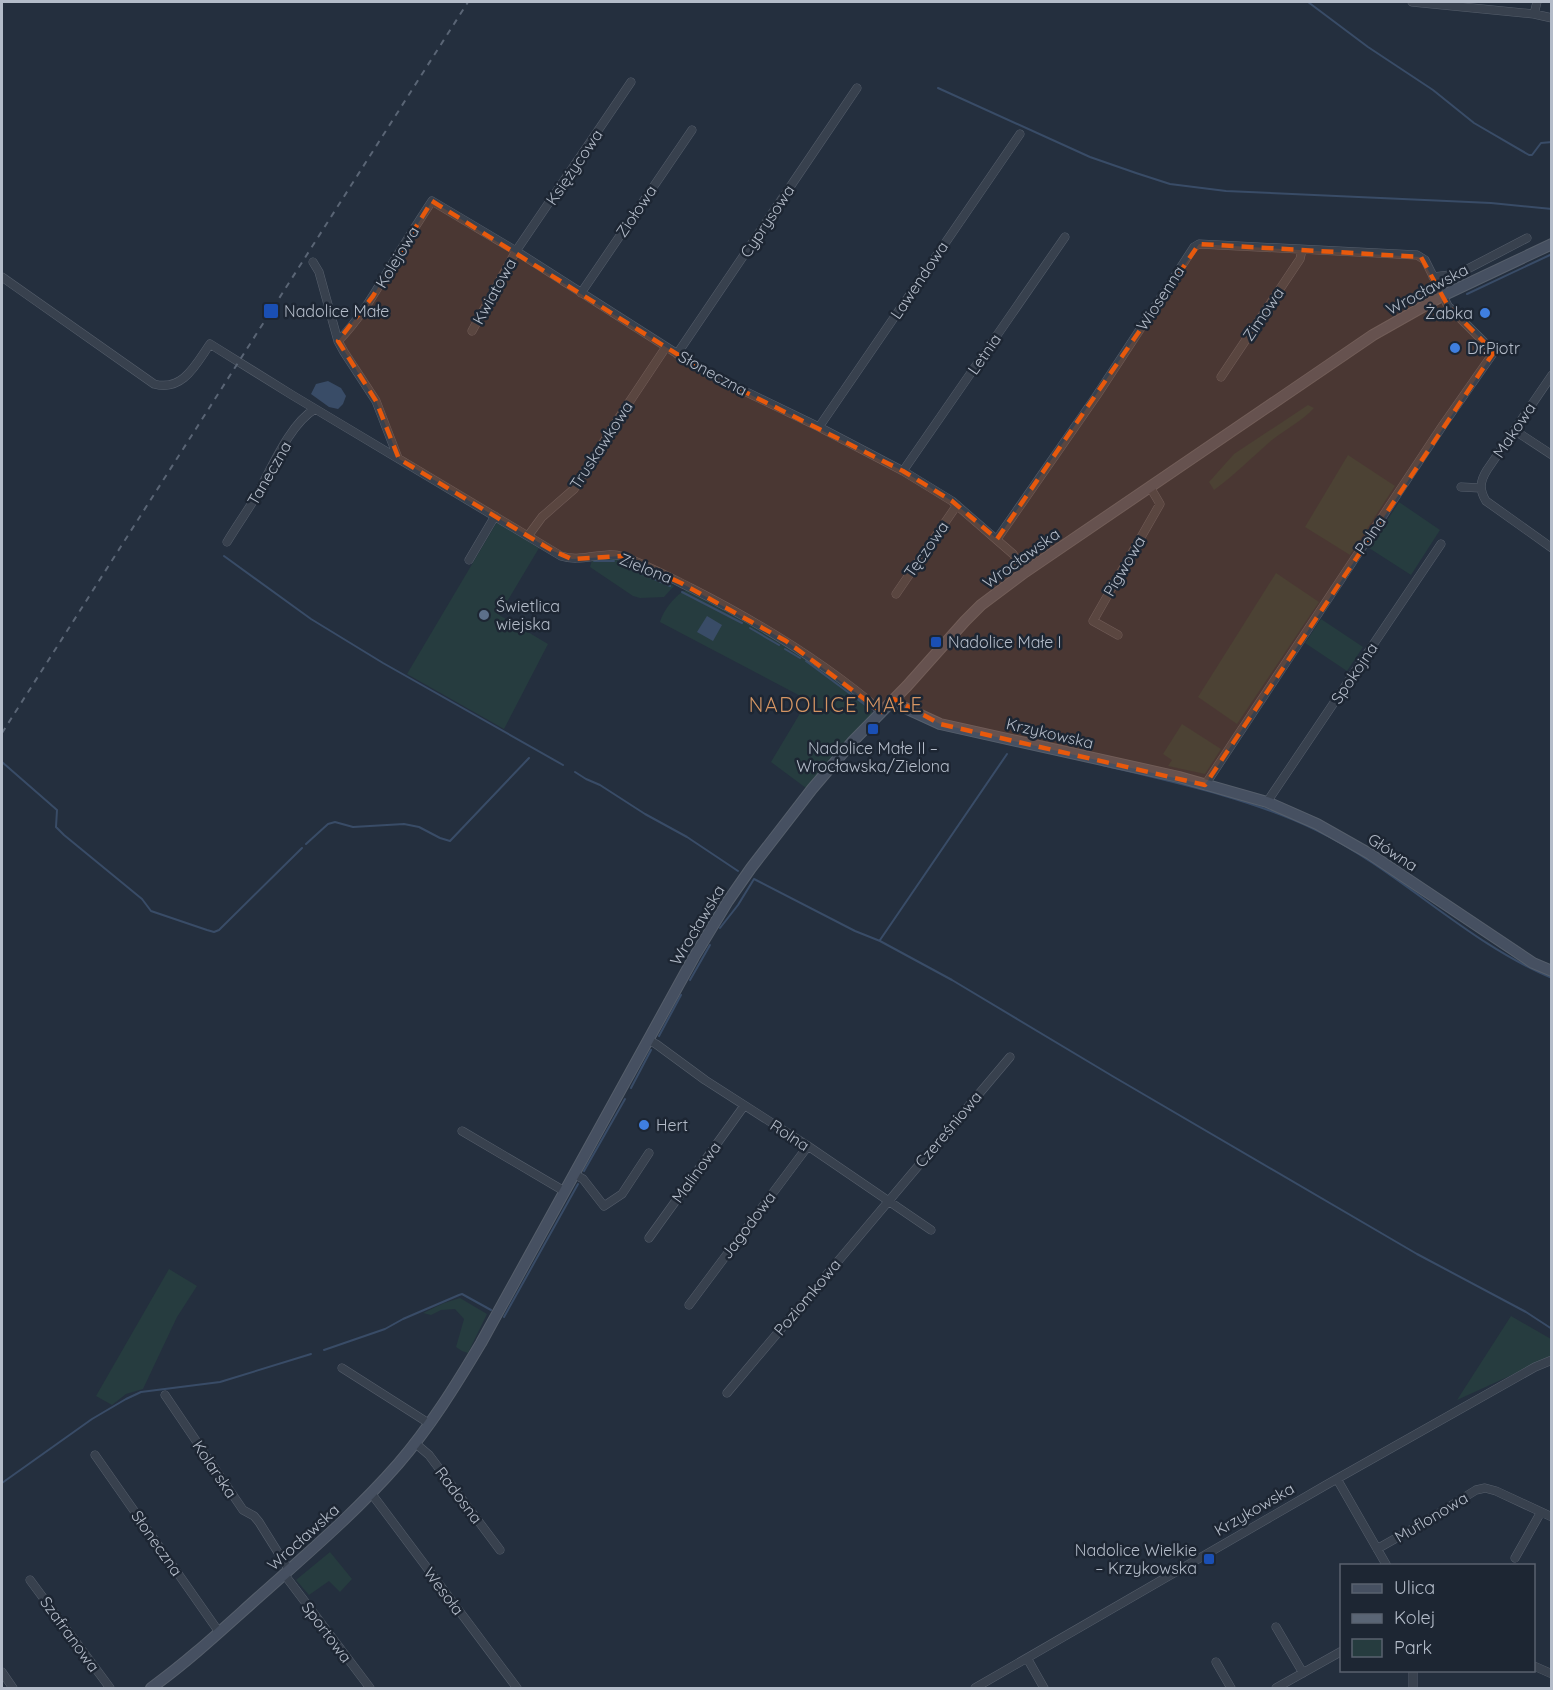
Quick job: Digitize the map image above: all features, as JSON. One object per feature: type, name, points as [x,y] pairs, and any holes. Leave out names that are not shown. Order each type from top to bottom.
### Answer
[{"type":"street","points":[[1412,2],[1534,14],[1551,18]]},
{"type":"street","points":[[1534,14],[1537,2]]},
{"type":"street","name":"Księżycowa","points":[[516,250],[631,82]]},
{"type":"street","name":"Cyprysowa","points":[[677,354],[857,88]]},
{"type":"street","name":"Ziołowa","points":[[580,293],[692,130]]},
{"type":"street","name":"Lawendowa","points":[[819,427],[1020,134]]},
{"type":"street","name":"Słoneczna","points":[[432,201],[516,250],[709,374],[903,471],[957,505],[997,539]]},
{"type":"street","name":"Kolejowa","points":[[338,341],[373,297],[432,201]]},
{"type":"street","name":"Letnia","points":[[903,471],[1065,237]]},
{"type":"street","points":[[1433,277],[1458,274],[1527,238]]},
{"type":"street","name":"Wiosenna","points":[[997,539],[1097,395],[1194,247],[1199,244],[1417,255],[1425,260],[1442,296]]},
{"type":"street","name":"Wrocławska","points":[[151,1689],[352,1514],[430,1424],[454,1389],[486,1334],[694,957],[740,884],[812,789],[853,741],[981,605],[1025,572],[1373,335],[1442,296],[1551,244]]},
{"type":"street","name":"Kwiatowa","points":[[472,331],[516,250]]},
{"type":"street","name":"Zimowa","points":[[1221,377],[1300,259],[1302,250]]},
{"type":"street","points":[[313,262],[319,272],[338,341],[376,401],[399,459]]},
{"type":"street","name":"Zielona","points":[[2,277],[154,384],[169,386],[183,379],[195,367],[210,344],[553,551],[572,559],[598,555],[621,556],[719,602],[786,641],[882,712]]},
{"type":"street","name":"Polna","points":[[1205,784],[1494,352],[1448,306],[1442,296]]},
{"type":"street","name":"Truskawkowa","points":[[528,536],[542,517],[574,489],[666,348]]},
{"type":"street","name":"Makowa","points":[[1480,488],[1486,470],[1551,375]]},
{"type":"street","name":"Taneczna","points":[[227,542],[285,443],[306,414],[315,409]]},
{"type":"street","points":[[1514,430],[1551,455]]},
{"type":"street","name":"Pigwowa","points":[[1118,635],[1093,621],[1160,504],[1150,486]]},
{"type":"street","points":[[1461,487],[1480,488],[1486,501],[1551,548]]},
{"type":"street","name":"Tęczowa","points":[[896,594],[957,505]]},
{"type":"street","points":[[469,560],[495,516]]},
{"type":"street","points":[[997,539],[1013,554],[1025,572]]},
{"type":"street","name":"Spokojna","points":[[1267,802],[1441,544]]},
{"type":"street","name":"Krzykowska","points":[[894,699],[903,707],[940,724],[1205,784]]},
{"type":"street","name":"Główna","points":[[1205,784],[1267,802],[1339,835],[1533,963],[1551,971]]},
{"type":"street","name":"Rolna","points":[[646,1043],[656,1044],[705,1080],[808,1146],[931,1230]]},
{"type":"street","name":"Czereśniowa","points":[[887,1201],[1010,1057]]},
{"type":"street","name":"Malinowa","points":[[649,1238],[744,1106]]},
{"type":"street","points":[[462,1131],[564,1191]]},
{"type":"street","name":"Jagodowa","points":[[689,1305],[808,1146]]},
{"type":"street","points":[[574,1174],[583,1179],[604,1206],[622,1194],[649,1153]]},
{"type":"street","name":"Poziomkowa","points":[[727,1393],[887,1201]]},
{"type":"street","name":"Krzykowska","points":[[975,1689],[1337,1479],[1551,1360]]},
{"type":"street","points":[[342,1368],[430,1424]]},
{"type":"street","name":"Kolarska","points":[[165,1395],[243,1510],[259,1522],[287,1572]]},
{"type":"street","name":"Radosna","points":[[415,1443],[429,1455],[500,1550]]},
{"type":"street","name":"Słoneczna","points":[[96,1455],[219,1632]]},
{"type":"street","points":[[1337,1479],[1386,1564]]},
{"type":"street","name":"Muflonowa","points":[[1377,1549],[1476,1490],[1485,1488],[1551,1517]]},
{"type":"street","name":"Wesoła","points":[[371,1494],[518,1689]]},
{"type":"street","points":[[1515,1558],[1541,1512]]},
{"type":"street","name":"Sportowa","points":[[287,1572],[370,1689]]},
{"type":"street","name":"Szafranowa","points":[[30,1580],[110,1689]]},
{"type":"street","points":[[1276,1627],[1304,1673]]},
{"type":"street","points":[[1276,1689],[1340,1652]]},
{"type":"street","points":[[1027,1658],[1044,1689]]},
{"type":"street","points":[[1216,1662],[1231,1689]]},
{"type":"street","points":[[1535,1667],[1551,1672]]},
{"type":"street","points":[[2,1672],[13,1689]]},
{"type":"street","points":[[1413,1672],[1413,1689]]},
{"type":"highlighted area","points":[[432,201],[709,374],[903,471],[952,501],[997,539],[1199,244],[1421,257],[1448,306],[1494,352],[1205,785],[940,724],[894,699],[882,712],[786,641],[681,583],[622,556],[572,559],[553,551],[399,459],[376,401],[338,341],[373,296]]},
{"type":"green space","points":[[1308,405],[1314,408],[1272,440],[1214,490],[1209,482],[1234,454]]},
{"type":"green space","points":[[1348,455],[1395,486],[1350,555],[1305,527]]},
{"type":"green space","points":[[1399,502],[1440,530],[1411,575],[1369,548]]},
{"type":"green space","points":[[497,522],[539,548],[499,615],[548,644],[504,729],[407,674]]},
{"type":"green space","points":[[594,559],[614,559],[628,563],[674,586],[664,597],[633,596],[590,567]]},
{"type":"green space","points":[[1276,573],[1319,602],[1237,724],[1198,697]]},
{"type":"green space","points":[[686,590],[749,624],[806,659],[866,703],[872,712],[872,715],[808,788],[771,762],[808,700],[660,622],[670,604]]},
{"type":"green space","points":[[1321,619],[1363,647],[1347,671],[1305,643]]},
{"type":"green space","points":[[1182,724],[1221,749],[1205,774],[1168,766],[1172,760],[1163,754]]},
{"type":"green space","points":[[169,1269],[197,1286],[177,1317],[143,1389],[126,1394],[112,1405],[96,1396]]},
{"type":"green space","points":[[460,1298],[487,1314],[468,1353],[456,1347],[464,1319],[455,1309],[441,1310],[431,1315],[423,1313]]},
{"type":"green space","points":[[1511,1316],[1551,1339],[1551,1357],[1457,1400]]},
{"type":"green space","points":[[330,1552],[352,1579],[340,1592],[329,1581],[309,1595],[296,1580]]},
{"type":"water","points":[[328,381],[341,388],[346,396],[338,409],[329,407],[311,394],[316,384]]},
{"type":"water","points":[[707,616],[722,625],[713,641],[697,632]]},
{"type":"waterway","points":[[1308,2],[1368,47],[1433,90],[1474,123],[1529,155],[1532,155],[1541,143],[1552,142]]},
{"type":"waterway","points":[[938,88],[1090,157],[1170,184],[1226,191],[1491,203],[1552,209]]},
{"type":"waterway","points":[[1467,294],[1552,254]]},
{"type":"waterway","points":[[224,556],[311,619],[383,663],[563,765]]},
{"type":"waterway","points":[[594,561],[614,561]]},
{"type":"waterway","points":[[623,565],[670,586]]},
{"type":"waterway","points":[[682,592],[742,623]]},
{"type":"waterway","points":[[750,628],[779,645]]},
{"type":"waterway","points":[[785,649],[800,658]]},
{"type":"waterway","points":[[806,661],[868,707]]},
{"type":"waterway","points":[[880,940],[1007,754]]},
{"type":"waterway","points":[[306,844],[328,824],[335,822],[353,827],[404,824],[419,827],[450,841],[529,758]]},
{"type":"waterway","points":[[2,762],[57,810],[56,827],[142,899],[151,911],[207,930],[214,932],[219,930],[302,848]]},
{"type":"waterway","points":[[1102,765],[1238,800],[1316,830],[1376,865],[1491,946],[1552,978]]},
{"type":"waterway","points":[[575,772],[687,837],[738,871]]},
{"type":"waterway","points":[[720,928],[754,879],[855,931],[880,941],[952,980],[1417,1254],[1526,1312],[1552,1329]]},
{"type":"waterway","points":[[690,980],[710,945]]},
{"type":"waterway","points":[[659,1036],[681,995]]},
{"type":"waterway","points":[[631,1088],[651,1050]]},
{"type":"waterway","points":[[584,1171],[625,1099]]},
{"type":"waterway","points":[[504,1317],[578,1184]]},
{"type":"waterway","points":[[324,1350],[385,1329],[462,1294],[491,1310]]},
{"type":"waterway","points":[[2,1483],[92,1419],[141,1392],[220,1382],[311,1354]]},
{"type":"railway","points":[[2,733],[468,2]]},
{"type":"place","name":"Nadolice Małe","points":[[271,311]]},
{"type":"place","name":"Żabka","points":[[1485,313]]},
{"type":"place","name":"Dr.Piotr","points":[[1455,348]]},
{"type":"place","name":"Świetlica wiejska","points":[[484,615]]},
{"type":"place","name":"Nadolice Małe I","points":[[936,642]]},
{"type":"place","name":"Nadolice Małe II – Wrocławska/Zielona","points":[[873,729]]},
{"type":"place","name":"Hert","points":[[644,1125]]},
{"type":"place","name":"Nadolice Wielkie – Krzykowska","points":[[1209,1559]]},
{"type":"district","name":"NADOLICE MAŁE","points":[[836,705]]}]
